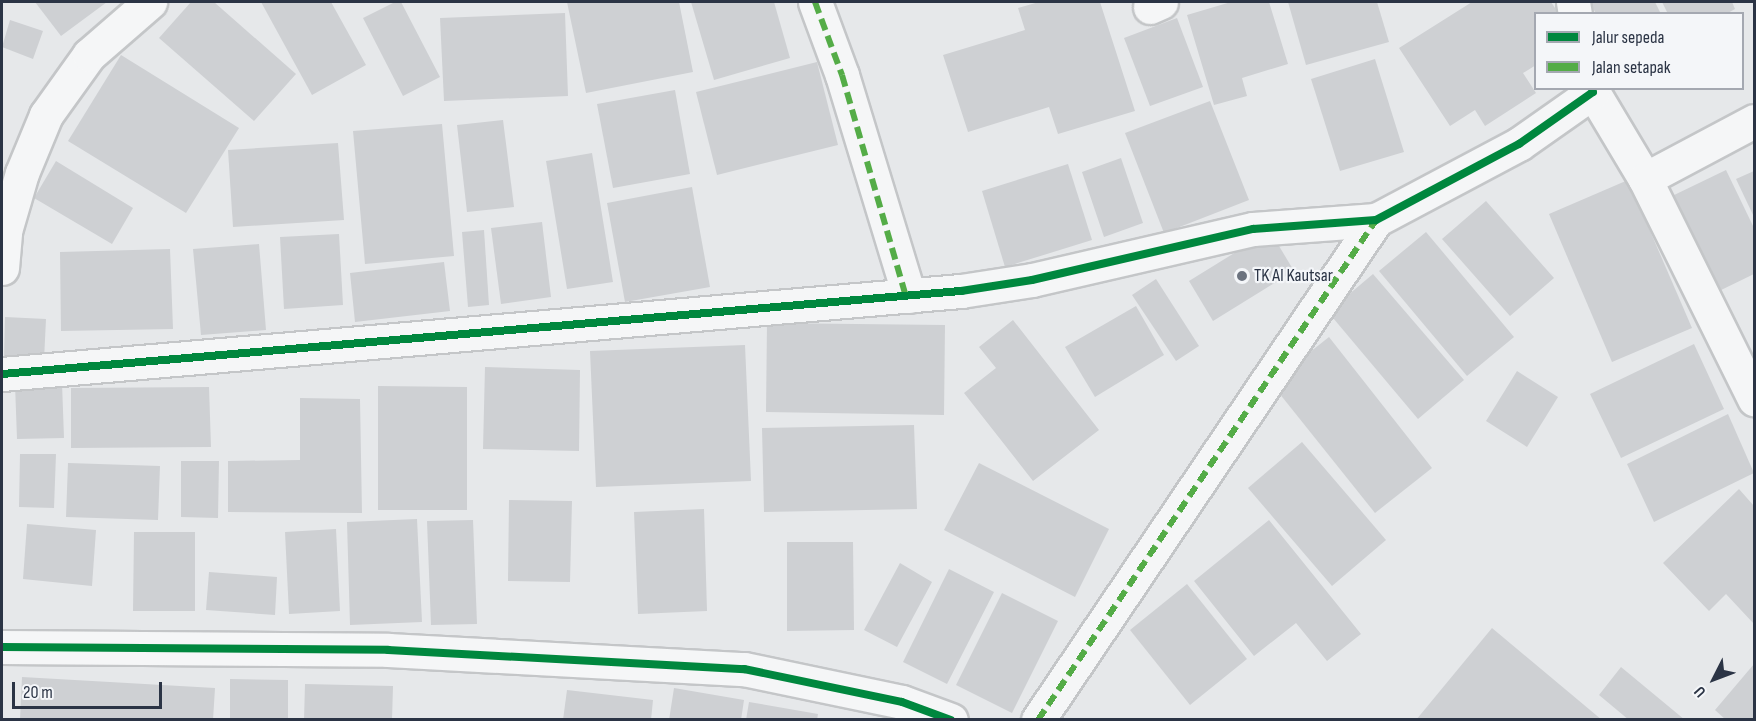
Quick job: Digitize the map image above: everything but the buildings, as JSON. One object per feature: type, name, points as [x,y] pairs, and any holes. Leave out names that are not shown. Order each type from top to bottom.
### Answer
[{"type":"street","points":[[2,268],[5,231],[22,172],[46,115],[89,55],[150,2]]},
{"type":"street","points":[[815,2],[842,75],[909,296]]},
{"type":"street","points":[[2,374],[909,296],[1032,280],[1253,229],[1376,220],[1519,144],[1592,91],[1645,179],[1755,399]]},
{"type":"street","points":[[1645,179],[1755,121]]},
{"type":"street","points":[[1038,720],[1376,220]]},
{"type":"street","points":[[2,647],[388,650],[744,669],[902,702],[951,720]]},
{"type":"marked path","points":[[815,2],[842,75],[906,297]]},
{"type":"marked path","points":[[1038,720],[1376,220]]},
{"type":"cycle path","points":[[2,374],[961,291],[1032,280],[1253,229],[1376,220],[1519,144],[1593,92],[1592,90]]},
{"type":"cycle path","points":[[2,647],[388,650],[744,669],[902,702],[951,720]]},
{"type":"place","name":"TK Al Kautsar","points":[[1242,276]]}]
